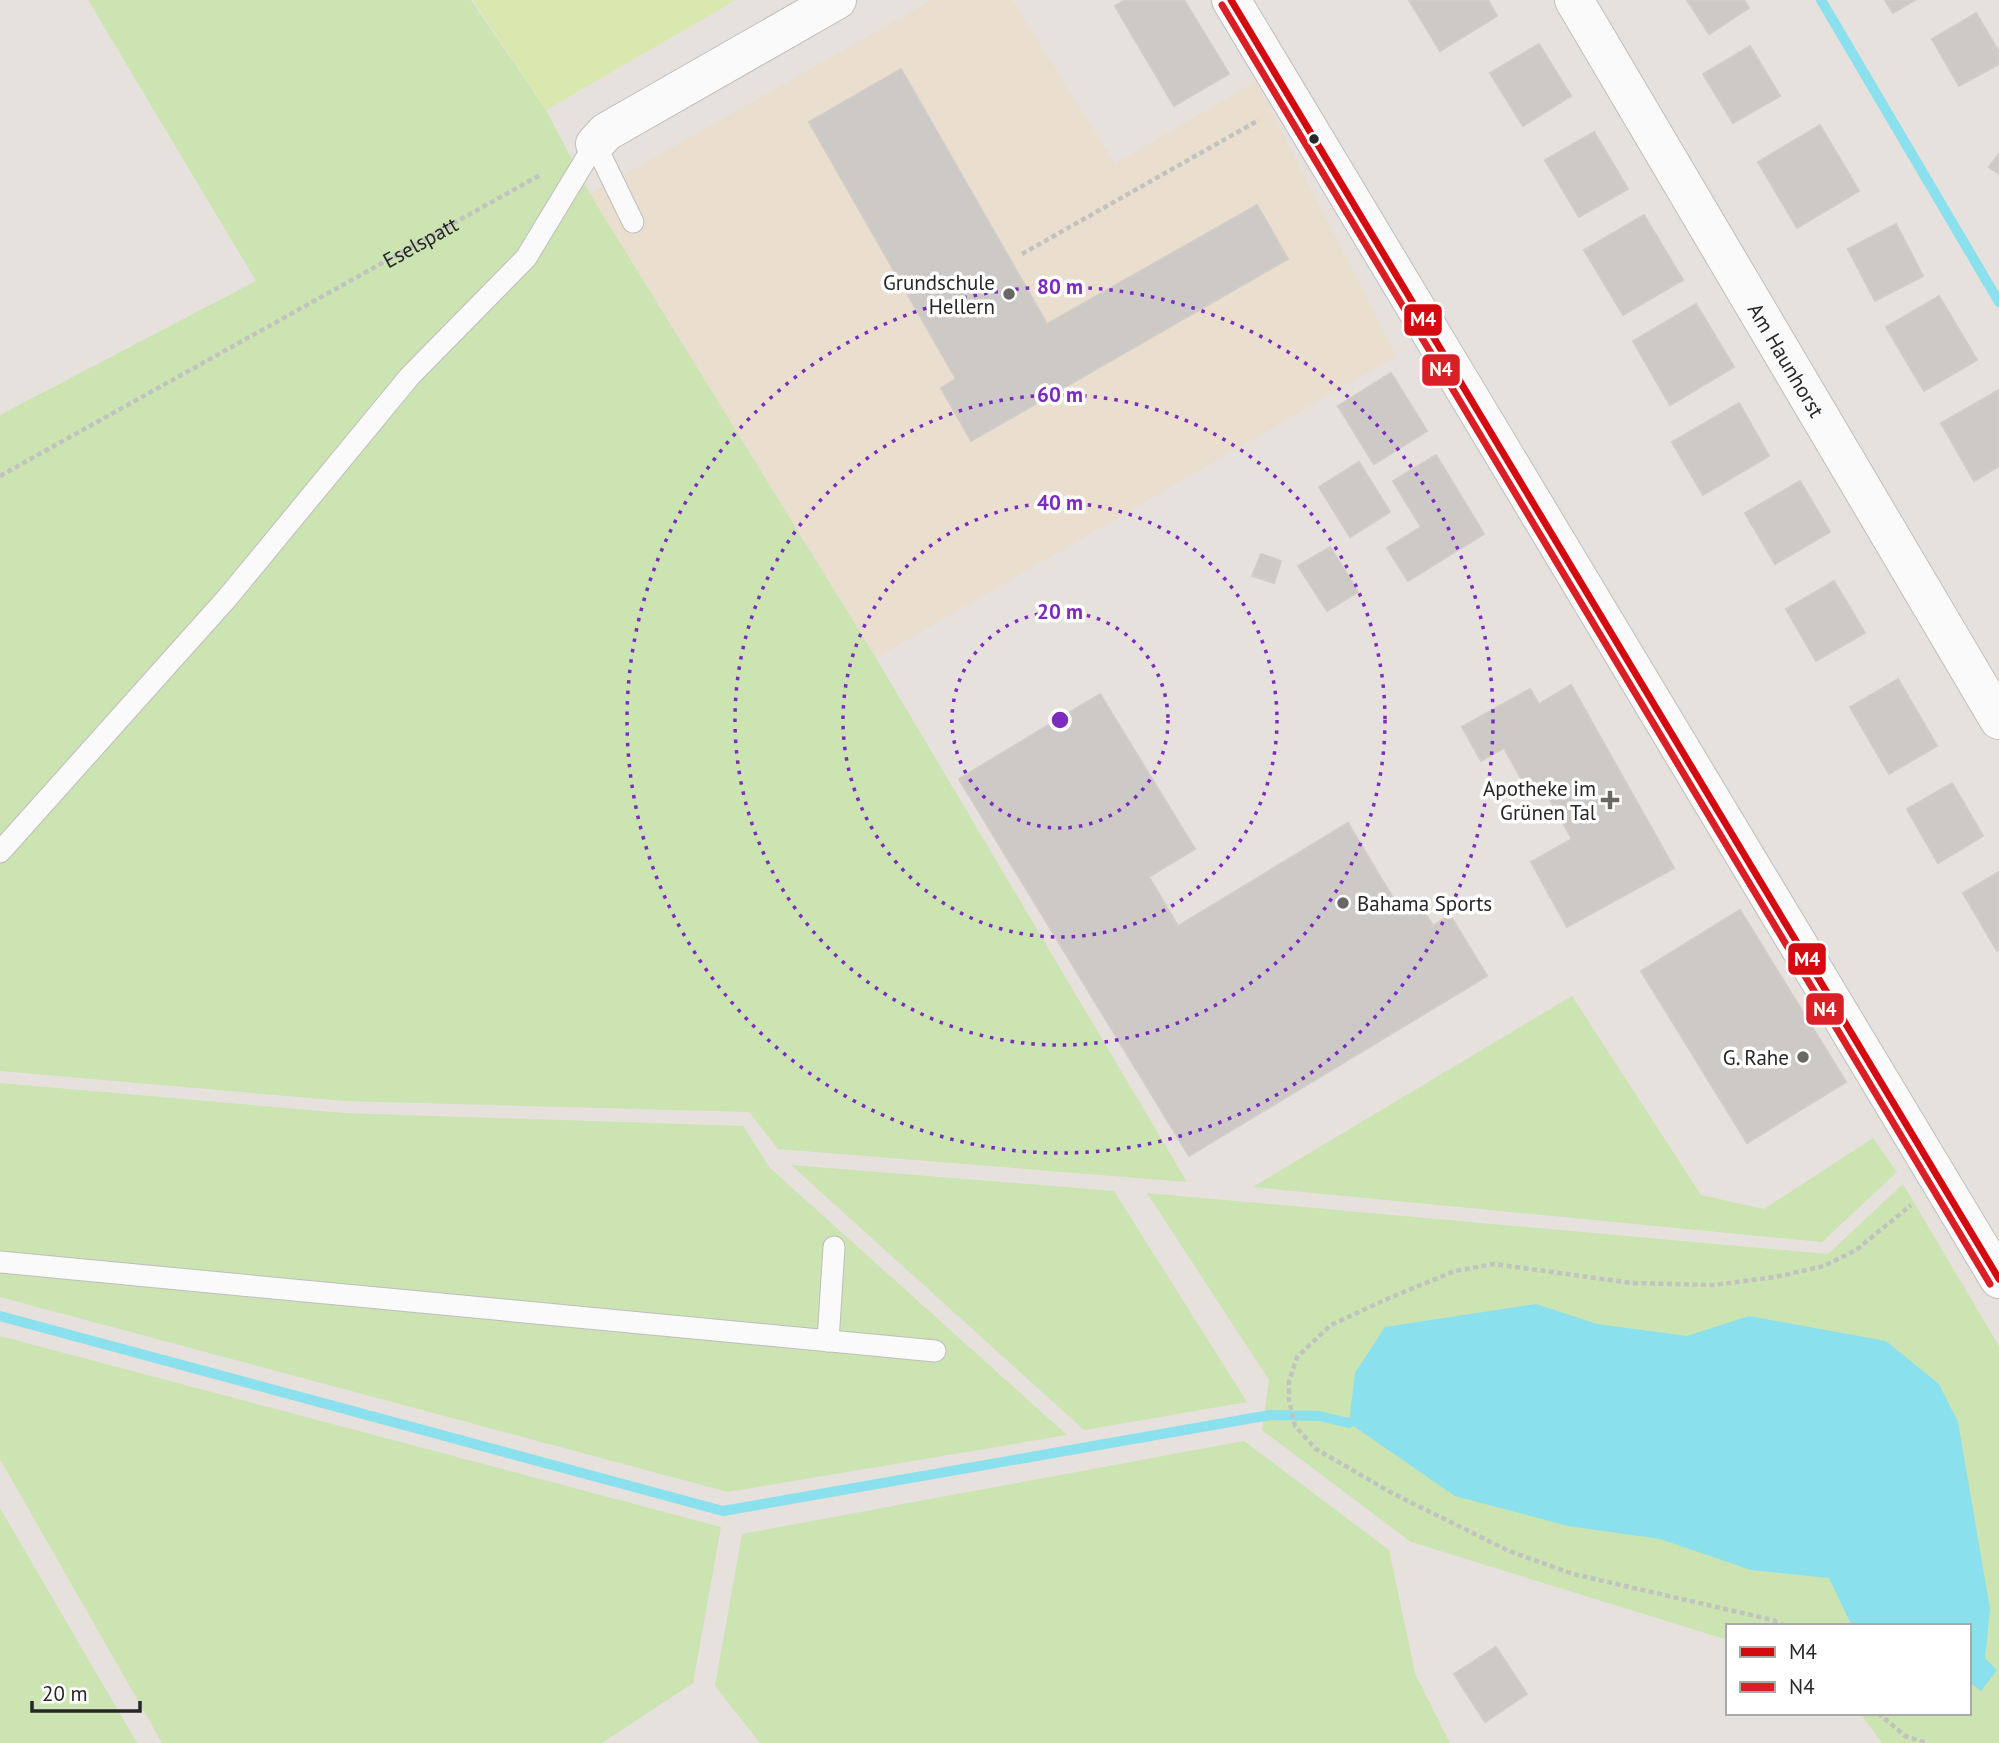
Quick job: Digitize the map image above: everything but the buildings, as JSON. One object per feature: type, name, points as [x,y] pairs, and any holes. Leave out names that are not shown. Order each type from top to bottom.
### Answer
[{"type":"street","points":[[595,144],[606,132],[837,0]]},
{"type":"street","points":[[1231,0],[1999,1279]]},
{"type":"street","name":"Am Haunhorst","points":[[1574,0],[1999,720]]},
{"type":"lane","points":[[595,144],[633,222]]},
{"type":"lane","points":[[0,852],[228,597],[410,376],[526,258],[595,144]]},
{"type":"lane","points":[[828,1341],[834,1247]]},
{"type":"lane","points":[[0,1262],[935,1351]]},
{"type":"path","points":[[1022,254],[1291,101]]},
{"type":"path","name":"Eselspatt","points":[[0,476],[547,171]]},
{"type":"path","points":[[1781,1624],[1573,1574],[1508,1552],[1392,1493],[1316,1449],[1295,1426],[1289,1400],[1289,1382],[1297,1357],[1331,1325],[1455,1271],[1494,1264],[1632,1283],[1714,1285],[1775,1277],[1824,1266],[1856,1250],[1941,1179]]},
{"type":"path","points":[[1880,1715],[1905,1736],[1926,1743]]},
{"type":"shaded area","name":"Grundschule Hellern","points":[[932,0],[1012,0],[1115,164],[1256,81],[1396,356],[876,658],[590,194]]},
{"type":"green space","points":[[88,0],[471,0],[546,110],[590,194],[876,658],[1187,1182],[778,1149],[749,1112],[344,1101],[0,1071],[0,415],[256,281]]},
{"type":"green space","points":[[473,0],[736,0],[546,110]]},
{"type":"green space","points":[[1572,996],[1701,1195],[1764,1209],[1873,1138],[1897,1172],[1822,1242],[1253,1187]]},
{"type":"green space","points":[[0,1083],[344,1113],[743,1126],[770,1168],[1067,1435],[728,1492],[0,1297]]},
{"type":"green space","points":[[791,1165],[1114,1191],[1247,1402],[1084,1430]]},
{"type":"green space","points":[[1903,1184],[1999,1346],[1999,1743],[1882,1743],[1861,1715],[1971,1715],[1971,1624],[1726,1624],[1726,1639],[1411,1542],[1262,1430],[1269,1380],[1147,1193],[1828,1254]]},
{"type":"green space","points":[[0,1336],[721,1527],[693,1683],[602,1743],[162,1743],[0,1459]]},
{"type":"green space","points":[[1244,1441],[1389,1550],[1415,1673],[1450,1743],[760,1743],[715,1686],[742,1534]]},
{"type":"green space","points":[[0,1508],[137,1743],[0,1743]]},
{"type":"water","points":[[1536,1304],[1597,1324],[1687,1336],[1749,1316],[1886,1341],[1939,1384],[1958,1422],[1990,1609],[1985,1658],[1997,1670],[1981,1691],[1971,1684],[1971,1624],[1851,1624],[1829,1578],[1751,1570],[1660,1539],[1568,1526],[1455,1496],[1349,1423],[1355,1373],[1385,1327]]},
{"type":"waterway","points":[[1821,0],[1999,302]]},
{"type":"waterway","points":[[0,1316],[723,1511],[1270,1415],[1319,1416],[1349,1423]]},
{"type":"transit line","name":"M4","points":[[1231,0],[1999,1279]]},
{"type":"transit line","name":"N4","points":[[1222,5],[1990,1284]]},
{"type":"place","name":"Grundschule Hellern","points":[[1009,294]]},
{"type":"place","name":"Apotheke im Grünen Tal","points":[[1610,800]]},
{"type":"place","name":"Bahama Sports","points":[[1343,903]]},
{"type":"place","name":"G. Rahe","points":[[1803,1057]]}]
